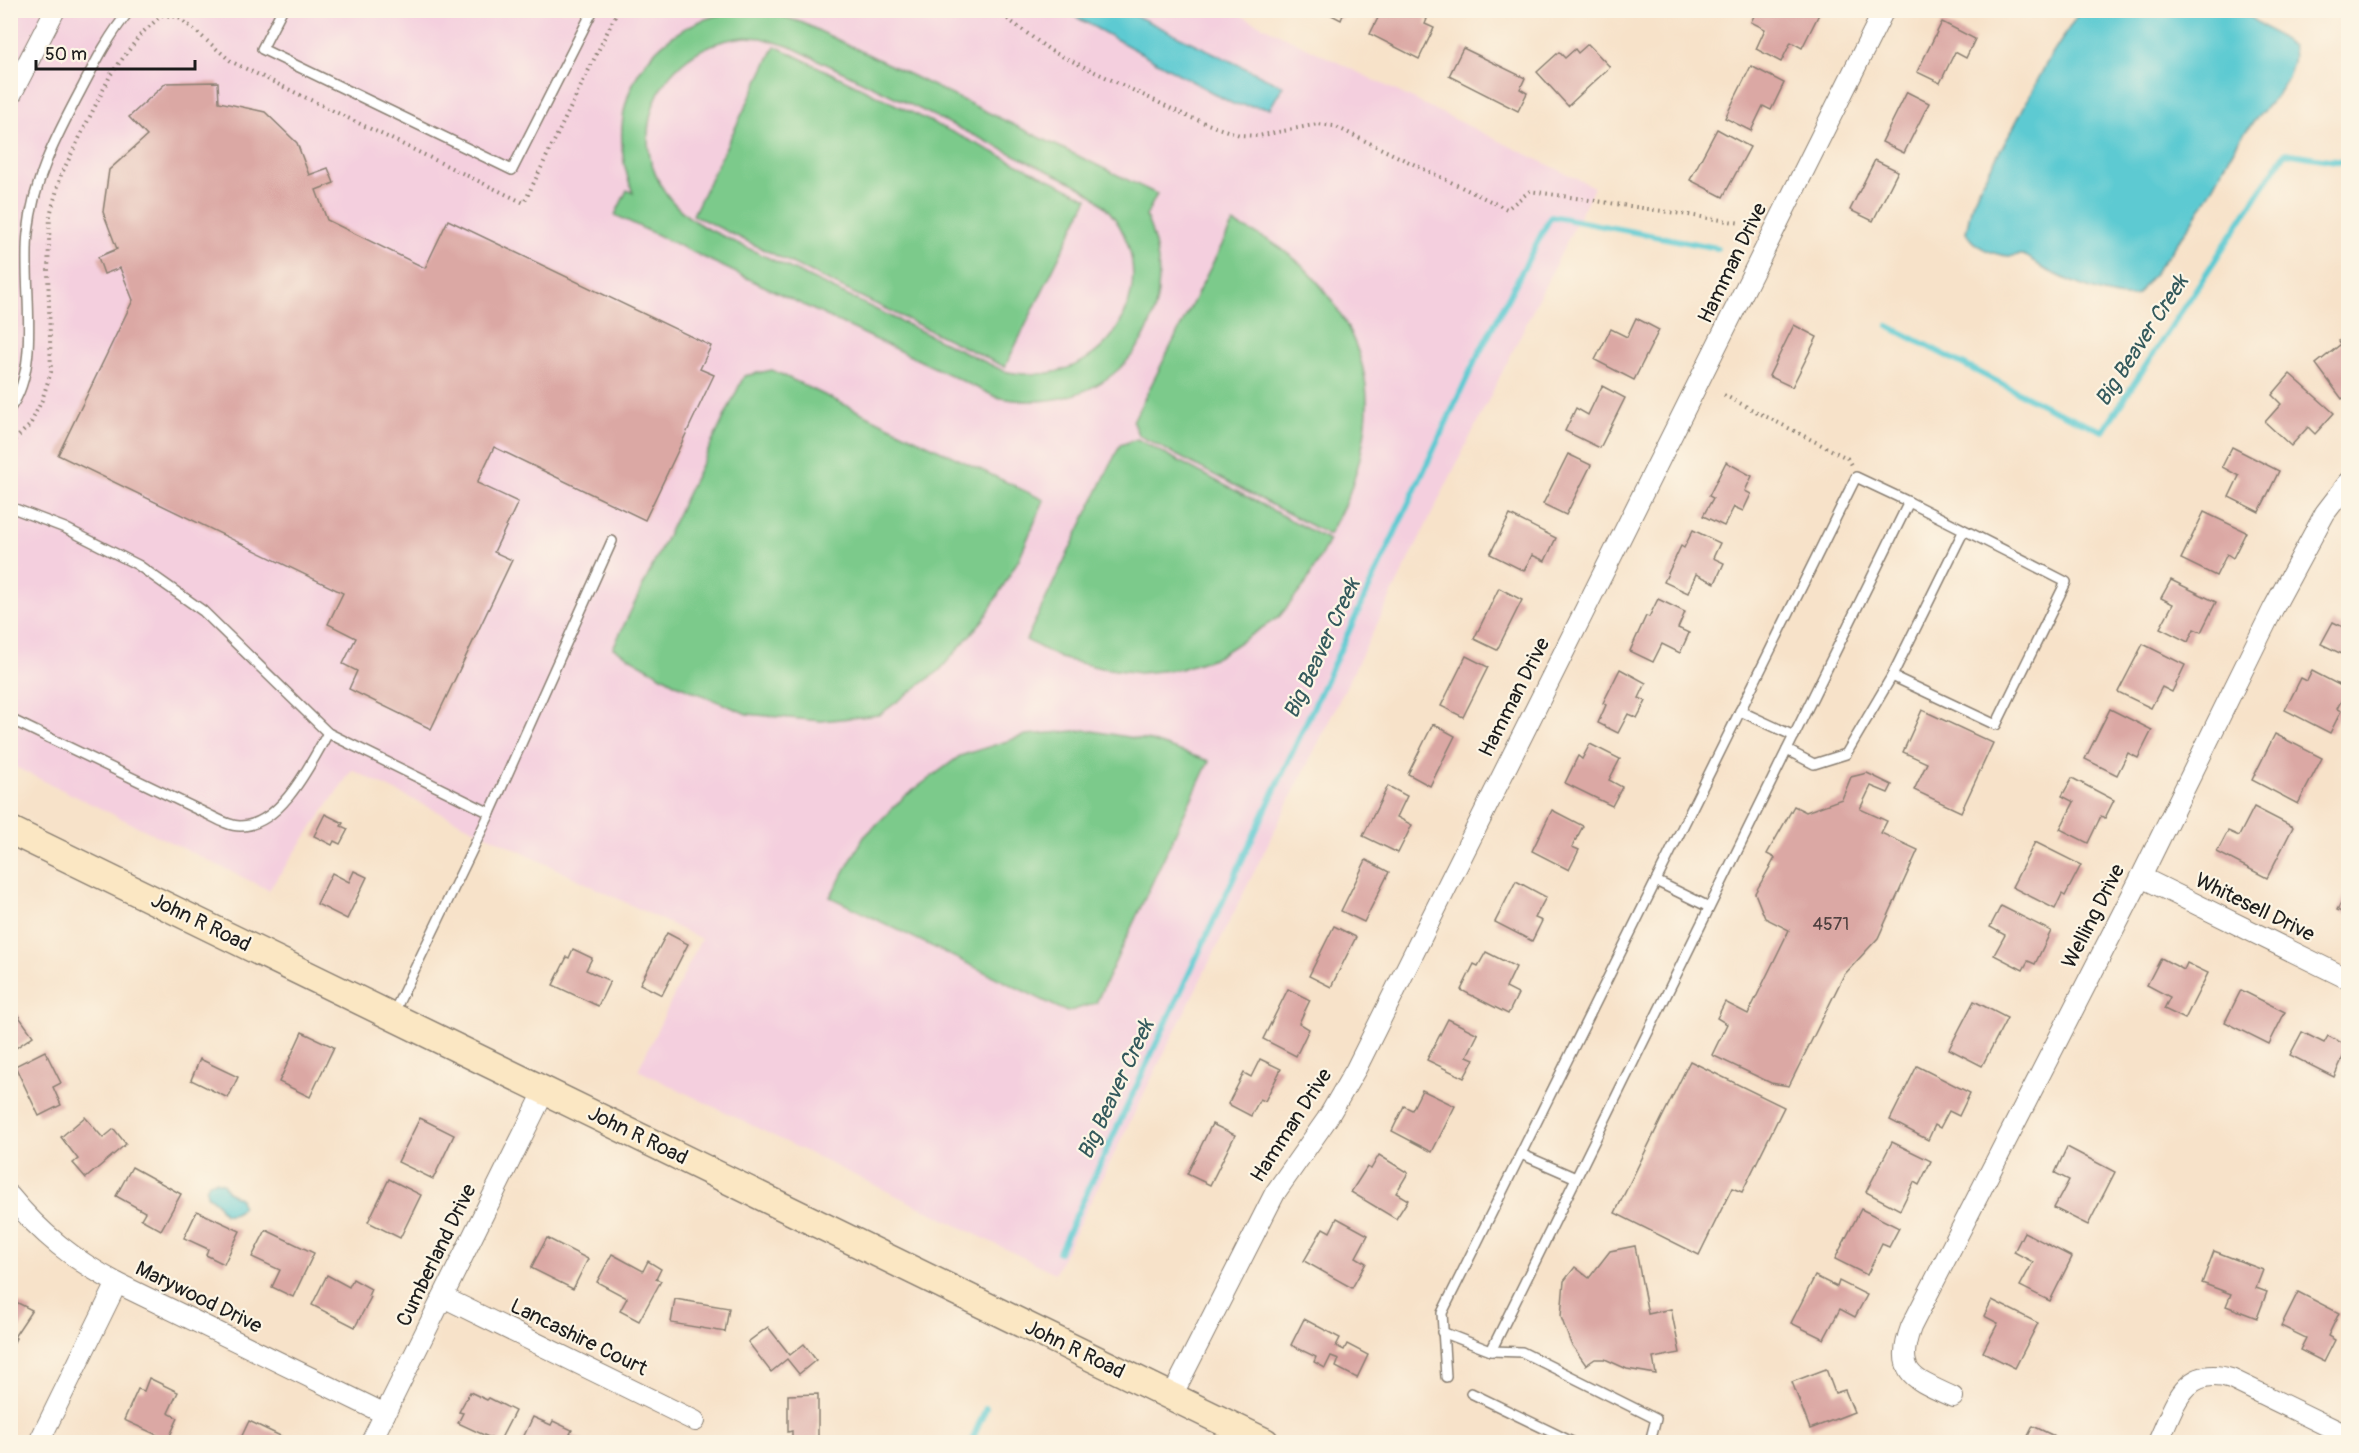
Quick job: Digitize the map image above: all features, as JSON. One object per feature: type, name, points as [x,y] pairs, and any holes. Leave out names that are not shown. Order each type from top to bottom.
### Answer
[{"type":"main road","name":"John R Road","points":[[10,830],[1265,1443]]},
{"type":"street","points":[[10,98],[55,10]]},
{"type":"street","name":"Hamman Drive","points":[[1172,1396],[1275,1193],[1327,1119],[1356,1069],[1884,10]]},
{"type":"street","name":"Welling Drive","points":[[1953,1397],[1914,1377],[1907,1368],[1904,1346],[1911,1327],[2305,548],[2325,513],[2349,483]]},
{"type":"street","name":"Whitesell Drive","points":[[2140,877],[2349,979]]},
{"type":"street","name":"Cumberland Drive","points":[[372,1443],[545,1090]]},
{"type":"street","name":"Marywood Drive","points":[[10,1196],[25,1215],[62,1250],[83,1265],[385,1414]]},
{"type":"street","points":[[39,1443],[117,1283]]},
{"type":"street","name":"Lancashire Court","points":[[443,1297],[694,1420]]},
{"type":"street","points":[[2158,1443],[2180,1395],[2195,1379],[2207,1375],[2218,1375],[2231,1379],[2349,1436]]},
{"type":"lane","points":[[10,408],[18,397],[26,378],[27,235],[39,178],[53,142],[96,61],[130,10]]},
{"type":"lane","points":[[282,10],[262,49],[512,170],[593,10]]},
{"type":"lane","points":[[1446,1377],[1442,1313],[1856,477],[2066,582],[1996,725],[1892,676]]},
{"type":"lane","points":[[1491,1351],[1909,502]]},
{"type":"lane","points":[[10,507],[48,521],[138,565],[170,586],[220,626],[328,733],[490,813]]},
{"type":"lane","points":[[1787,750],[1814,764],[1846,754],[1892,676],[1964,530]]},
{"type":"lane","points":[[392,1015],[490,813],[612,541]]},
{"type":"lane","points":[[1740,711],[1794,736]]},
{"type":"lane","points":[[10,719],[206,813],[238,826],[263,820],[279,807],[304,774],[328,733]]},
{"type":"lane","points":[[1656,881],[1709,907]]},
{"type":"lane","points":[[1521,1154],[1576,1178]]},
{"type":"lane","points":[[1442,1332],[1491,1351],[1522,1352],[1656,1419],[1650,1443]]},
{"type":"lane","points":[[1471,1393],[1572,1443]]},
{"type":"path","points":[[10,444],[30,425],[42,400],[51,372],[48,271],[50,215],[61,175],[111,74],[141,34],[167,10]]},
{"type":"path","points":[[162,15],[179,17],[232,62],[524,203],[618,10]]},
{"type":"path","points":[[992,10],[1051,51],[1189,117],[1240,135],[1258,136],[1318,124],[1334,126],[1507,209],[1530,191],[1741,223]]},
{"type":"path","points":[[1724,394],[1847,458],[1856,477]]},
{"type":"shaded area","points":[[10,11],[1232,11],[1594,187],[1055,1273],[638,1070],[701,939],[352,770],[269,890],[11,765]]},
{"type":"green space","points":[[742,11],[765,11],[803,23],[1157,194],[1146,216],[1157,256],[1158,293],[1149,327],[1131,356],[1106,379],[1074,394],[1037,401],[996,397],[615,215],[627,190],[633,193],[624,160],[622,129],[627,99],[639,73],[657,50],[680,31],[709,18]],"holes":[[[746,37],[762,38],[791,47],[1077,185],[1110,212],[1128,244],[1133,278],[1126,311],[1108,340],[1081,362],[1046,373],[1004,371],[704,227],[675,204],[656,176],[648,146],[650,116],[662,88],[682,63],[710,46]]]},
{"type":"green space","points":[[775,46],[1088,198],[1005,367],[693,215]]},
{"type":"green space","points":[[1233,223],[1265,238],[1288,253],[1320,285],[1345,323],[1362,365],[1367,398],[1362,449],[1347,498],[1329,535],[1138,435],[1133,421]]},
{"type":"green space","points":[[772,370],[1044,500],[1019,559],[984,619],[939,671],[879,715],[821,721],[747,714],[676,684],[613,648],[744,376]]},
{"type":"green space","points":[[1137,439],[1329,540],[1305,585],[1279,617],[1217,657],[1181,669],[1140,673],[1101,668],[1060,658],[1026,640],[1120,445]]},
{"type":"green space","points":[[1087,730],[1151,741],[1209,761],[1096,1003],[1067,1012],[830,897],[864,837],[904,797],[960,756],[1026,735]]},
{"type":"water","points":[[1065,11],[1126,11],[1283,86],[1270,108],[1233,104]]},
{"type":"water","points":[[2080,11],[2231,11],[2250,17],[2292,46],[2294,58],[2291,69],[2278,93],[2242,136],[2187,231],[2138,294],[2130,297],[2092,290],[2046,270],[2026,256],[1990,252],[1973,242],[1966,232],[1972,204],[1982,182],[2046,64]]},
{"type":"water","points":[[215,1181],[223,1183],[227,1191],[240,1199],[242,1207],[238,1211],[224,1214],[216,1202],[207,1195],[206,1189],[209,1183]]},
{"type":"building","points":[[1322,10],[1345,10],[1341,20]]},
{"type":"building","points":[[1382,10],[1414,10],[1413,12],[1427,19],[1425,24],[1434,28],[1419,59],[1370,34]]},
{"type":"building","points":[[1757,10],[1811,10],[1819,14],[1802,48],[1791,42],[1781,62],[1756,49],[1765,29],[1751,22]]},
{"type":"building","points":[[1942,22],[1975,39],[1966,58],[1955,52],[1940,83],[1917,72]]},
{"type":"building","points":[[1588,44],[1610,67],[1568,106],[1537,72],[1559,52],[1565,58],[1575,49],[1578,53]]},
{"type":"building","points":[[1463,48],[1525,78],[1520,89],[1527,93],[1518,111],[1449,76]]},
{"type":"building","points":[[1751,66],[1784,83],[1771,110],[1763,106],[1751,131],[1725,118]]},
{"type":"building","points":[[218,82],[219,102],[265,112],[297,143],[309,175],[328,168],[334,183],[316,190],[327,220],[425,268],[448,220],[711,346],[700,369],[714,375],[645,520],[494,447],[477,483],[518,502],[494,552],[512,560],[431,729],[349,689],[357,671],[343,664],[356,638],[328,624],[343,593],[58,455],[133,300],[120,268],[104,274],[98,257],[117,249],[103,212],[109,170],[147,136],[129,117],[166,83]]},
{"type":"building","points":[[1907,92],[1929,103],[1904,153],[1882,142]]},
{"type":"building","points":[[1717,129],[1750,147],[1723,197],[1690,180]]},
{"type":"building","points":[[1875,160],[1898,171],[1873,221],[1850,210]]},
{"type":"building","points":[[1636,318],[1659,330],[1634,380],[1595,360],[1611,329],[1627,337]]},
{"type":"building","points":[[1794,325],[1817,337],[1792,387],[1769,376]]},
{"type":"building","points":[[2348,333],[2348,394],[2342,399],[2316,364],[2341,344],[2339,341]]},
{"type":"building","points":[[2290,374],[2334,413],[2315,434],[2308,427],[2291,446],[2265,422],[2281,404],[2272,395]]},
{"type":"building","points":[[1602,386],[1625,398],[1600,448],[1565,431],[1576,408],[1588,415]]},
{"type":"building","points":[[2232,447],[2279,471],[2259,512],[2229,497],[2239,476],[2222,467]]},
{"type":"building","points":[[1568,454],[1591,465],[1566,515],[1543,504]]},
{"type":"building","points":[[1726,462],[1752,476],[1745,491],[1751,494],[1743,511],[1734,507],[1724,526],[1703,516],[1713,498],[1709,496]]},
{"type":"building","points":[[2204,512],[2246,532],[2233,558],[2227,554],[2216,576],[2181,559]]},
{"type":"building","points":[[1510,515],[1556,538],[1545,561],[1532,555],[1524,571],[1490,554]]},
{"type":"building","points":[[1693,530],[1720,543],[1713,558],[1724,563],[1715,583],[1696,574],[1688,593],[1664,582],[1681,546],[1684,548]]},
{"type":"building","points":[[2171,580],[2216,602],[2201,632],[2194,629],[2188,642],[2160,628],[2173,604],[2161,598]]},
{"type":"building","points":[[1499,588],[1522,600],[1497,650],[1474,639]]},
{"type":"building","points":[[1658,599],[1685,612],[1678,628],[1689,633],[1680,653],[1662,644],[1653,662],[1630,651],[1646,616],[1649,617]]},
{"type":"building","points":[[2333,622],[2345,628],[2348,622],[2348,657],[2321,644]]},
{"type":"building","points":[[2143,644],[2185,665],[2172,692],[2162,687],[2151,708],[2118,692]]},
{"type":"building","points":[[1466,656],[1488,667],[1463,717],[1441,706]]},
{"type":"building","points":[[1620,669],[1646,683],[1639,698],[1646,701],[1637,718],[1628,714],[1618,733],[1598,723],[1606,705],[1603,703]]},
{"type":"building","points":[[2312,671],[2347,689],[2337,709],[2341,711],[2330,733],[2285,710],[2301,678],[2307,681]]},
{"type":"building","points":[[2110,709],[2152,730],[2138,758],[2128,753],[2117,775],[2085,759]]},
{"type":"building","points":[[1922,710],[1993,743],[1961,812],[1914,790],[1927,763],[1903,752]]},
{"type":"building","points":[[1433,724],[1455,736],[1430,786],[1408,774]]},
{"type":"building","points":[[2275,734],[2322,758],[2298,804],[2252,780]]},
{"type":"building","points":[[1590,744],[1620,759],[1609,780],[1622,787],[1612,806],[1565,783],[1578,756],[1582,759]]},
{"type":"building","points":[[1867,773],[1892,785],[1888,793],[1871,786],[1860,809],[1887,821],[1881,833],[1918,850],[1878,938],[1844,975],[1789,1086],[1771,1083],[1712,1055],[1727,1024],[1717,1018],[1725,1002],[1748,1014],[1789,930],[1765,918],[1755,893],[1775,858],[1767,854],[1794,806],[1806,812],[1842,799],[1851,777]]},
{"type":"building","points":[[2072,778],[2114,800],[2105,818],[2101,816],[2088,843],[2060,829],[2074,802],[2062,796]]},
{"type":"building","points":[[1388,786],[1407,796],[1397,817],[1412,825],[1398,853],[1363,836]]},
{"type":"building","points":[[2254,807],[2293,827],[2267,878],[2217,852],[2228,831],[2239,836]]},
{"type":"building","points":[[1552,810],[1583,826],[1572,847],[1579,850],[1569,870],[1532,851]]},
{"type":"building","points":[[325,814],[343,823],[341,826],[348,829],[340,844],[334,841],[332,845],[314,836]]},
{"type":"building","points":[[2035,842],[2081,865],[2065,896],[2062,894],[2055,909],[2012,887]]},
{"type":"building","points":[[1366,860],[1389,872],[1364,922],[1341,911]]},
{"type":"building","points":[[354,871],[367,877],[347,919],[317,904],[332,873],[349,882]]},
{"type":"building","points":[[1516,881],[1546,897],[1535,918],[1542,921],[1532,941],[1495,922]]},
{"type":"building","points":[[2348,893],[2348,915],[2337,910]]},
{"type":"building","points":[[2001,906],[2051,931],[2035,964],[2028,961],[2023,970],[1994,955],[2005,935],[1990,927]]},
{"type":"building","points":[[1334,926],[1356,937],[1331,987],[1309,976]]},
{"type":"building","points":[[667,933],[688,944],[662,995],[640,984]]},
{"type":"building","points":[[573,949],[592,958],[586,970],[610,981],[598,1006],[553,985]]},
{"type":"building","points":[[1486,952],[1516,967],[1506,988],[1518,994],[1508,1014],[1461,990],[1474,964],[1478,966]]},
{"type":"building","points":[[2161,958],[2184,970],[2187,963],[2208,973],[2185,1019],[2164,1009],[2170,997],[2147,985]]},
{"type":"building","points":[[1288,989],[1310,1000],[1299,1023],[1309,1029],[1296,1056],[1263,1039]]},
{"type":"building","points":[[2241,990],[2285,1012],[2269,1044],[2225,1022]]},
{"type":"building","points":[[1974,1001],[2007,1018],[1982,1066],[1949,1049]]},
{"type":"building","points":[[10,1004],[33,1036],[10,1052]]},
{"type":"building","points":[[1448,1019],[1478,1034],[1467,1056],[1474,1059],[1464,1078],[1427,1060]]},
{"type":"building","points":[[302,1032],[334,1047],[310,1097],[279,1082]]},
{"type":"building","points":[[2302,1032],[2324,1043],[2328,1036],[2348,1046],[2334,1077],[2290,1055]]},
{"type":"building","points":[[45,1051],[61,1083],[53,1087],[61,1105],[39,1116],[15,1066]]},
{"type":"building","points":[[200,1059],[238,1077],[228,1098],[191,1080]]},
{"type":"building","points":[[1260,1059],[1281,1069],[1265,1101],[1260,1099],[1251,1116],[1228,1104],[1244,1073],[1251,1077]]},
{"type":"building","points":[[1690,1061],[1784,1107],[1742,1192],[1732,1188],[1699,1255],[1615,1213]]},
{"type":"building","points":[[1917,1066],[1970,1093],[1959,1116],[1949,1111],[1940,1128],[1935,1125],[1928,1140],[1890,1120]]},
{"type":"building","points":[[1422,1090],[1455,1106],[1432,1152],[1392,1131],[1404,1106],[1412,1110]]},
{"type":"building","points":[[85,1117],[103,1138],[114,1129],[126,1144],[86,1178],[73,1163],[78,1159],[61,1137]]},
{"type":"building","points":[[420,1118],[454,1135],[433,1179],[398,1162]]},
{"type":"building","points":[[1212,1124],[1235,1135],[1210,1185],[1187,1174]]},
{"type":"building","points":[[1892,1142],[1931,1161],[1919,1185],[1914,1182],[1900,1210],[1866,1192]]},
{"type":"building","points":[[2067,1147],[2115,1172],[2088,1225],[2054,1208],[2069,1180],[2055,1173]]},
{"type":"building","points":[[1379,1155],[1408,1173],[1396,1193],[1408,1200],[1396,1219],[1351,1192],[1367,1167],[1371,1169]]},
{"type":"building","points":[[132,1167],[181,1194],[161,1230],[141,1219],[145,1212],[116,1196]]},
{"type":"building","points":[[389,1179],[421,1195],[400,1238],[368,1222]]},
{"type":"building","points":[[1861,1209],[1899,1228],[1889,1247],[1882,1244],[1867,1275],[1835,1259]]},
{"type":"building","points":[[197,1211],[240,1231],[224,1264],[206,1255],[208,1249],[184,1238]]},
{"type":"building","points":[[1337,1218],[1368,1235],[1356,1257],[1366,1263],[1352,1288],[1304,1261],[1323,1228],[1330,1232]]},
{"type":"building","points":[[266,1230],[314,1253],[293,1297],[272,1287],[280,1270],[252,1257]]},
{"type":"building","points":[[2024,1232],[2072,1257],[2050,1301],[2020,1286],[2033,1262],[2014,1252]]},
{"type":"building","points":[[547,1238],[588,1259],[573,1289],[531,1268]]},
{"type":"building","points":[[1635,1246],[1648,1314],[1671,1309],[1680,1353],[1653,1358],[1656,1374],[1627,1369],[1605,1359],[1595,1359],[1586,1365],[1571,1344],[1561,1317],[1564,1281],[1575,1267],[1589,1278],[1610,1251]]},
{"type":"building","points":[[2214,1251],[2263,1270],[2256,1288],[2267,1292],[2257,1318],[2226,1306],[2231,1294],[2202,1283]]},
{"type":"building","points":[[612,1254],[643,1271],[648,1261],[661,1269],[656,1279],[661,1281],[639,1321],[620,1311],[627,1298],[597,1282]]},
{"type":"building","points":[[327,1275],[349,1287],[353,1279],[371,1289],[368,1296],[371,1297],[355,1327],[312,1305]]},
{"type":"building","points":[[1815,1276],[1837,1287],[1839,1281],[1867,1295],[1855,1317],[1840,1309],[1824,1339],[1791,1323]]},
{"type":"building","points":[[2298,1292],[2339,1313],[2328,1336],[2335,1340],[2324,1362],[2300,1350],[2306,1338],[2281,1326]]},
{"type":"building","points":[[10,1299],[32,1310],[14,1337],[16,1338],[10,1350]]},
{"type":"building","points":[[675,1299],[729,1308],[725,1332],[671,1323]]},
{"type":"building","points":[[1992,1300],[2038,1323],[2015,1368],[1983,1352],[1998,1323],[1984,1316]]},
{"type":"building","points":[[1304,1319],[1340,1338],[1336,1346],[1344,1350],[1347,1344],[1368,1355],[1357,1378],[1336,1367],[1339,1359],[1331,1356],[1325,1368],[1314,1362],[1316,1357],[1291,1345]]},
{"type":"building","points":[[768,1327],[790,1355],[804,1344],[816,1360],[799,1374],[787,1359],[771,1372],[748,1342]]},
{"type":"building","points":[[1826,1369],[1835,1393],[1845,1390],[1854,1412],[1810,1429],[1792,1382]]},
{"type":"building","points":[[149,1378],[178,1392],[168,1413],[178,1418],[168,1440],[124,1420],[138,1389],[144,1391]]},
{"type":"building","points":[[470,1392],[487,1400],[489,1398],[515,1411],[499,1442],[458,1423],[463,1413],[459,1412]]},
{"type":"building","points":[[818,1394],[818,1442],[792,1442],[792,1431],[788,1432],[788,1395]]},
{"type":"building","points":[[533,1417],[551,1425],[553,1421],[572,1430],[570,1434],[584,1441],[521,1442]]},
{"type":"building","points":[[249,1421],[293,1442],[239,1442]]},
{"type":"building","points":[[2033,1426],[2067,1442],[2025,1442]]},
{"type":"waterway","name":"Big Beaver Creek","points":[[1888,326],[2049,408],[2103,431],[2285,153],[2348,163]]},
{"type":"waterway","name":"Big Beaver Creek","points":[[1059,1252],[1475,361],[1551,216],[1717,248]]},
{"type":"waterway","name":"Big Beaver Creek","points":[[971,1442],[986,1408]]}]
